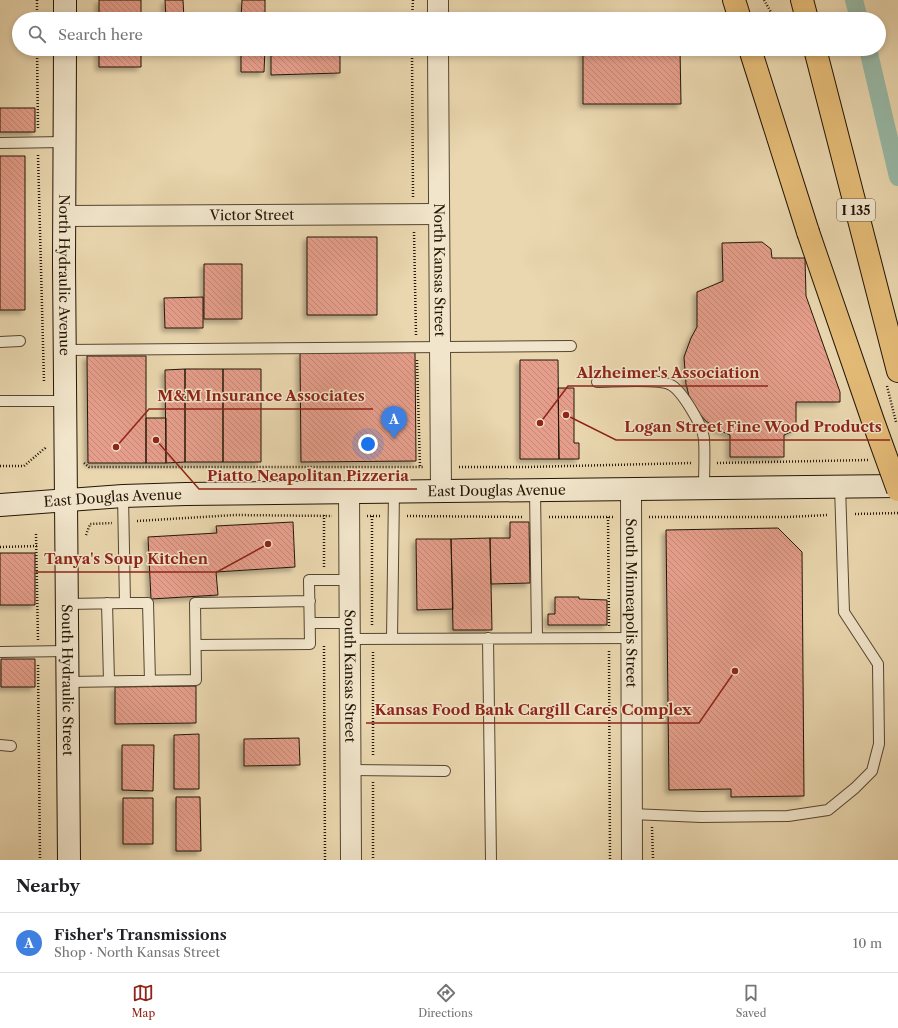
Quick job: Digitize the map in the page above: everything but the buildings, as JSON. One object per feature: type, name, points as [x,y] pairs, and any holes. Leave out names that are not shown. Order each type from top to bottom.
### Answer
[{"type":"highway","points":[[734,0],[738,12]]},
{"type":"highway","points":[[802,0],[805,12]]},
{"type":"highway","points":[[752,56],[808,232],[898,490]]},
{"type":"highway","name":"I 135","points":[[817,56],[898,371]]},
{"type":"main road","points":[[65,0],[65,12]]},
{"type":"main road","name":"North Hydraulic Avenue","points":[[65,56],[65,350],[55,401],[66,500]]},
{"type":"main road","name":"East Douglas Avenue","points":[[0,505],[123,496],[186,494],[898,486]]},
{"type":"main road","name":"South Hydraulic Street","points":[[66,500],[69,860]]},
{"type":"street","points":[[438,0],[438,12]]},
{"type":"street","name":"North Kansas Street","points":[[438,56],[441,491]]},
{"type":"street","name":"Victor Street","points":[[64,216],[439,214]]},
{"type":"street","name":"South Minneapolis Street","points":[[631,489],[632,860]]},
{"type":"street","name":"South Kansas Street","points":[[349,493],[351,860]]},
{"type":"lane","points":[[0,143],[64,142]]},
{"type":"lane","points":[[0,342],[20,341]]},
{"type":"lane","points":[[65,350],[571,346]]},
{"type":"lane","points":[[597,382],[655,381],[671,385],[685,399],[698,422],[704,438],[704,488]]},
{"type":"lane","points":[[0,401],[55,401]]},
{"type":"lane","points":[[632,814],[701,817],[788,816],[828,810],[855,788],[872,771],[879,744],[878,664],[844,612],[840,486]]},
{"type":"lane","points":[[535,490],[537,638]]},
{"type":"lane","points":[[392,639],[394,492]]},
{"type":"lane","points":[[123,496],[125,603]]},
{"type":"lane","points":[[196,645],[310,644],[309,580],[350,580]]},
{"type":"lane","points":[[68,682],[196,680],[195,603],[310,601]]},
{"type":"lane","points":[[107,603],[109,681]]},
{"type":"lane","points":[[67,604],[148,603],[150,680]]},
{"type":"lane","points":[[310,623],[324,623],[372,639],[632,638]]},
{"type":"lane","points":[[488,638],[491,860]]},
{"type":"lane","points":[[0,652],[67,651]]},
{"type":"lane","points":[[0,745],[11,746]]},
{"type":"lane","points":[[350,770],[445,771]]},
{"type":"path","points":[[37,0],[37,12]]},
{"type":"path","points":[[412,12],[413,0]]},
{"type":"path","points":[[764,0],[771,12]]},
{"type":"path","points":[[37,56],[38,142],[55,401]]},
{"type":"path","points":[[412,56],[413,214],[420,467]]},
{"type":"path","points":[[0,466],[24,466],[46,448],[45,441]]},
{"type":"path","points":[[80,459],[89,467],[535,467],[876,460]]},
{"type":"path","points":[[85,538],[90,524],[235,515],[788,517],[898,513]]},
{"type":"path","points":[[324,516],[324,580]]},
{"type":"path","points":[[372,516],[373,860]]},
{"type":"path","points":[[608,517],[610,860]]},
{"type":"path","points":[[36,534],[40,860]]},
{"type":"path","points":[[0,547],[37,546]]},
{"type":"path","points":[[324,623],[325,860]]},
{"type":"waterway","points":[[854,0],[857,12]]},
{"type":"waterway","points":[[870,56],[898,177]]},
{"type":"place","name":"Logan Street Fine Wood Products","points":[[566,415]]},
{"type":"place","name":"Alzheimer's Association","points":[[540,423]]},
{"type":"place","name":"Fisher's Transmissions","points":[[394,439]]},
{"type":"place","name":"Piatto Neapolitan Pizzeria","points":[[156,440]]},
{"type":"place","name":"M&M Insurance Associates","points":[[116,447]]},
{"type":"place","name":"Tanya's Soup Kitchen","points":[[268,544]]},
{"type":"place","name":"Kansas Food Bank Cargill Cares Complex","points":[[735,671]]}]
